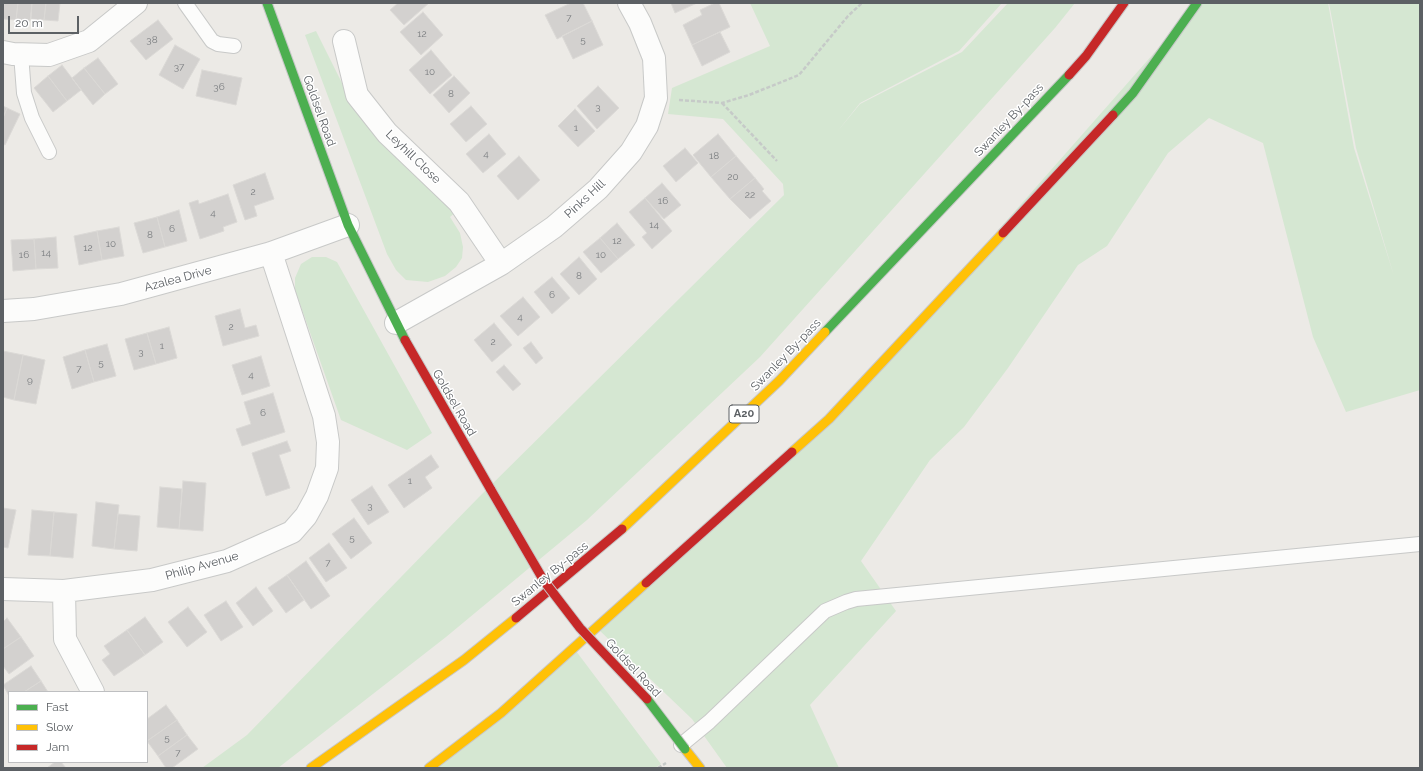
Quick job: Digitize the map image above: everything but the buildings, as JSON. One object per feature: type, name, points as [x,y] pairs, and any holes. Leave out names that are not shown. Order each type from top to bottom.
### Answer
[{"type":"main road","name":"Goldsel Road","points":[[267,3],[348,225],[396,323],[450,422],[491,490],[516,537],[544,581],[580,628],[646,698],[700,768]]},
{"type":"main road","name":"Swanley By-pass","points":[[311,768],[464,660],[610,541],[780,381],[1086,56],[1124,3]]},
{"type":"main road","points":[[429,768],[501,713],[829,419],[1133,93],[1197,3]]},
{"type":"street","points":[[12,53],[49,55],[89,41],[136,3]]},
{"type":"street","name":"Pinks Hill","points":[[396,323],[501,264],[554,227],[598,189],[631,152],[647,126],[656,98],[654,58],[640,23],[629,3]]},
{"type":"street","name":"Leyhill Close","points":[[344,41],[357,95],[387,133],[459,202],[501,264]]},
{"type":"street","name":"Azalea Drive","points":[[3,311],[34,309],[121,294],[271,253],[348,225]]},
{"type":"street","name":"Philip Avenue","points":[[3,589],[64,591],[152,580],[227,561],[292,532],[306,516],[317,496],[327,468],[328,442],[324,416],[271,253]]},
{"type":"street","points":[[64,591],[65,640],[92,691]]},
{"type":"lane","points":[[185,3],[212,41],[218,44],[234,46]]},
{"type":"lane","points":[[12,53],[32,118],[49,152]]},
{"type":"lane","points":[[683,747],[825,611],[846,602],[1420,544]]},
{"type":"path","points":[[656,98],[722,103],[749,95],[799,75],[848,16],[862,3]]},
{"type":"path","points":[[722,103],[777,161]]},
{"type":"green space","points":[[750,3],[1002,3],[959,51],[860,103],[837,132],[860,104],[962,52],[1008,3],[1075,3],[1055,28],[760,357],[587,520],[446,637],[278,768],[202,768],[247,735],[479,497],[784,195],[783,184],[723,119],[668,114],[672,88],[770,46]]},
{"type":"green space","points":[[1198,3],[1328,3],[1354,148],[1394,276],[1356,148],[1329,3],[1420,3],[1420,390],[1346,412],[1313,337],[1263,143],[1209,118],[1168,153],[1107,246],[1078,265],[1008,368],[964,427],[930,460],[861,561],[896,611],[810,705],[839,768],[727,768],[692,719],[598,629],[831,420]]},
{"type":"green space","points":[[316,31],[355,109],[456,212],[450,217],[460,233],[463,247],[462,258],[456,267],[445,276],[428,282],[406,280],[396,270],[387,254],[305,35]]},
{"type":"green space","points":[[312,257],[326,257],[337,262],[432,433],[407,450],[341,420],[295,290],[295,278],[301,264]]},
{"type":"green space","points":[[573,647],[661,764],[655,768],[431,768]]},
{"type":"traffic: fast","points":[[267,3],[348,225],[405,340]]},
{"type":"traffic: fast","points":[[1113,115],[1133,93],[1197,3]]},
{"type":"traffic: fast","points":[[825,332],[1069,75]]},
{"type":"traffic: fast","points":[[647,699],[685,749]]},
{"type":"traffic: slow","points":[[792,452],[829,419],[1003,233]]},
{"type":"traffic: slow","points":[[622,529],[779,381],[825,332]]},
{"type":"traffic: slow","points":[[429,768],[501,713],[646,583]]},
{"type":"traffic: slow","points":[[311,768],[464,660],[516,618]]},
{"type":"traffic: slow","points":[[685,749],[700,768]]},
{"type":"traffic: jam","points":[[1069,75],[1086,56],[1124,3]]},
{"type":"traffic: jam","points":[[1003,233],[1113,115]]},
{"type":"traffic: jam","points":[[405,340],[491,490]]},
{"type":"traffic: jam","points":[[646,583],[792,452]]},
{"type":"traffic: jam","points":[[491,490],[544,581],[580,628],[647,699]]},
{"type":"traffic: jam","points":[[516,618],[622,529]]}]
